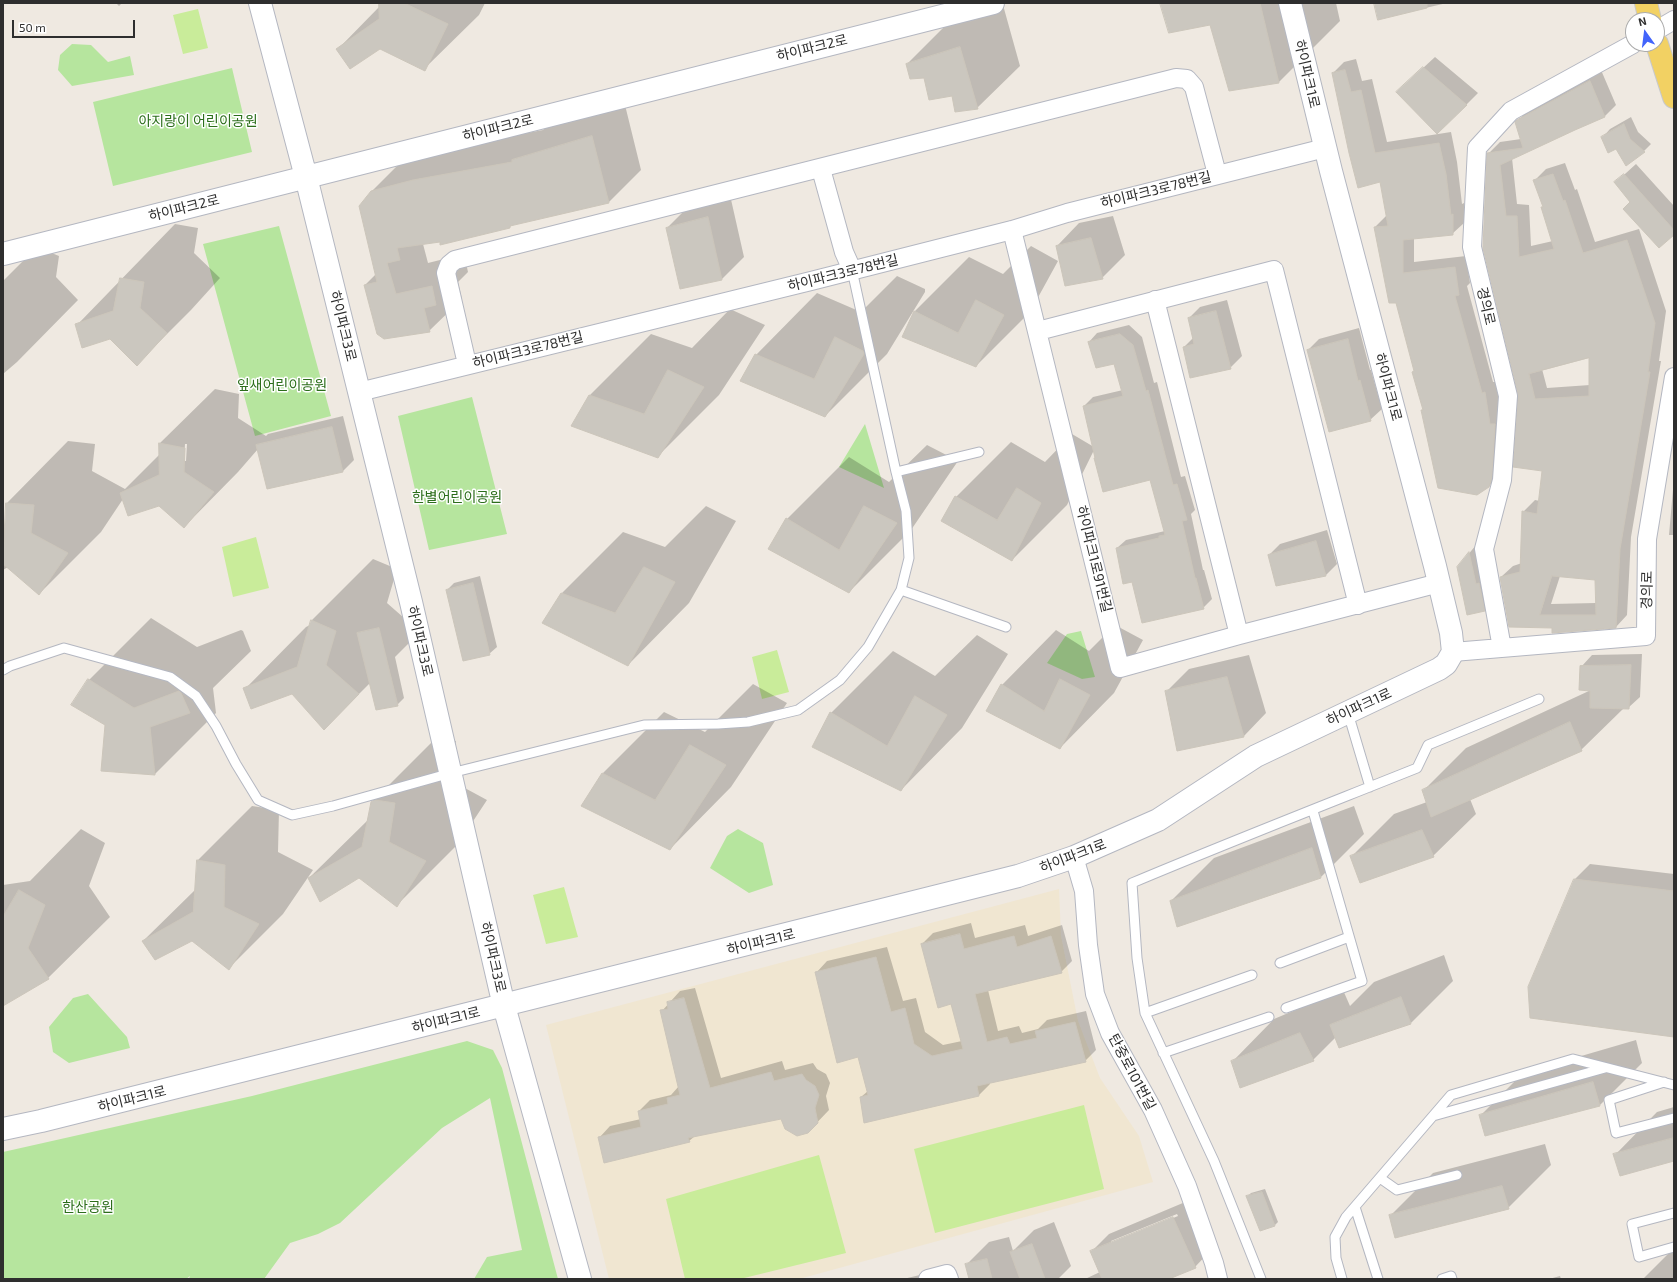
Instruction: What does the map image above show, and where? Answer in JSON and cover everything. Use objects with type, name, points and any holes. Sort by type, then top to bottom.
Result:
[{"type":"main road","points":[[1660,52],[1674,97]]},
{"type":"street","name":"하이파크3로","points":[[260,3],[306,177],[359,392],[451,773],[504,1006],[580,1279]]},
{"type":"street","name":"하이파크2로","points":[[3,254],[306,177],[928,11],[993,3]]},
{"type":"street","name":"하이파크1로","points":[[3,1129],[41,1122],[1018,876],[1074,857],[1158,820],[1256,756],[1439,669],[1446,664],[1453,652],[1439,583],[1325,148],[1290,3]]},
{"type":"street","points":[[1665,25],[1674,20]]},
{"type":"street","name":"경의로","points":[[1502,648],[1484,549],[1502,480],[1508,396],[1472,247],[1477,148],[1511,112],[1625,48]]},
{"type":"street","points":[[467,364],[446,273],[449,265],[455,260],[821,169],[1176,78],[1187,79],[1194,87],[1217,174]]},
{"type":"street","name":"하이파크3로78번길","points":[[359,392],[1012,230],[1067,213],[1325,148]]},
{"type":"street","points":[[821,169],[844,252],[852,270]]},
{"type":"street","name":"하이파크1로91번길","points":[[1012,230],[1120,668],[1239,635],[1439,583]]},
{"type":"street","points":[[1038,331],[1274,270],[1358,604]]},
{"type":"street","points":[[1155,300],[1239,635]]},
{"type":"street","name":"경의로","points":[[1453,652],[1646,636],[1647,539],[1674,377]]},
{"type":"street","name":"탄중로101번길","points":[[1074,857],[1084,891],[1088,945],[1095,994],[1110,1033],[1153,1110],[1187,1186],[1214,1263],[1218,1279]]},
{"type":"street","points":[[928,1279],[947,1274],[949,1279]]},
{"type":"lane","points":[[3,670],[10,666],[64,648],[170,677],[196,696],[216,726],[236,764],[258,800],[292,816],[451,773],[644,724],[718,724],[748,722],[798,710],[840,680],[868,647],[901,590],[909,558],[906,511],[896,472],[852,270]]},
{"type":"lane","points":[[896,472],[979,452]]},
{"type":"lane","points":[[901,590],[1006,627]]},
{"type":"lane","points":[[1261,1279],[1214,1161],[1145,1013],[1137,958],[1132,883],[1417,768],[1428,745],[1539,699]]},
{"type":"lane","points":[[1348,713],[1370,787]]},
{"type":"lane","points":[[1286,1008],[1362,981],[1313,811]]},
{"type":"lane","points":[[1280,963],[1349,937]]},
{"type":"lane","points":[[1145,1013],[1252,975]]},
{"type":"lane","points":[[1163,1053],[1268,1017]]},
{"type":"lane","points":[[1342,1279],[1336,1258],[1335,1237],[1346,1217],[1451,1095],[1573,1059],[1674,1085]]},
{"type":"lane","points":[[1433,1116],[1606,1067]]},
{"type":"lane","points":[[1664,1082],[1609,1100],[1616,1133],[1674,1118]]},
{"type":"lane","points":[[1380,1178],[1397,1190],[1457,1176]]},
{"type":"lane","points":[[1355,1207],[1378,1279]]},
{"type":"lane","points":[[1674,1213],[1632,1224],[1639,1257],[1674,1247]]},
{"type":"lane","points":[[1442,1279],[1451,1276],[1452,1279]]},
{"type":"shaded area","points":[[1059,889],[1061,936],[1078,1021],[1100,1078],[1139,1136],[1153,1182],[799,1279],[609,1279],[546,1025]]},
{"type":"green space","points":[[198,9],[208,48],[183,54],[173,15]]},
{"type":"green space","points":[[72,44],[91,45],[108,62],[130,56],[134,75],[72,86],[58,70],[60,55]]},
{"type":"green space","name":"아지랑이 어린이공원","points":[[232,68],[252,152],[113,186],[93,102]]},
{"type":"green space","name":"잎새어린이공원","points":[[279,226],[331,416],[255,436],[203,244]]},
{"type":"green space","name":"한별어린이공원","points":[[472,397],[507,534],[429,550],[398,416]]},
{"type":"green space","points":[[865,424],[884,488],[839,467]]},
{"type":"green space","points":[[256,537],[269,588],[233,597],[222,547]]},
{"type":"green space","points":[[1081,631],[1095,677],[1082,679],[1047,663],[1067,634]]},
{"type":"green space","points":[[777,650],[789,692],[762,699],[752,657]]},
{"type":"green space","points":[[738,829],[763,843],[773,885],[749,893],[710,868],[727,836]]},
{"type":"green space","points":[[564,887],[578,937],[546,944],[533,895]]},
{"type":"green space","points":[[88,994],[127,1037],[130,1048],[69,1063],[53,1052],[49,1027],[73,998]]},
{"type":"green space","name":"한산공원","points":[[467,1041],[493,1050],[502,1068],[558,1279],[474,1279],[487,1257],[522,1250],[490,1098],[442,1128],[340,1223],[318,1234],[290,1243],[264,1279],[189,1279],[190,1276],[186,1279],[3,1279],[3,1152],[252,1096]]},
{"type":"green space","points":[[1084,1105],[1104,1189],[935,1233],[914,1149]]},
{"type":"green space","points":[[819,1155],[846,1253],[740,1279],[685,1279],[666,1199]]},
{"type":"building","points":[[379,3],[404,3],[448,24],[425,71],[380,49],[350,69],[336,49],[379,19]]},
{"type":"building","points":[[1160,3],[1260,3],[1279,83],[1229,91],[1210,25],[1169,33]]},
{"type":"building","points":[[1374,3],[1427,3],[1427,8],[1378,20]]},
{"type":"building","points":[[960,47],[978,109],[955,112],[952,96],[929,100],[924,78],[910,79],[906,64]]},
{"type":"building","points":[[1423,67],[1467,105],[1437,134],[1396,92]]},
{"type":"building","points":[[1345,70],[1351,92],[1361,90],[1375,153],[1439,143],[1446,174],[1451,215],[1453,214],[1453,235],[1403,240],[1403,273],[1455,267],[1459,295],[1455,296],[1482,393],[1485,392],[1490,424],[1495,424],[1492,478],[1489,487],[1477,495],[1438,488],[1421,410],[1423,410],[1412,372],[1414,371],[1396,303],[1389,303],[1374,227],[1388,226],[1380,182],[1358,188],[1349,153],[1332,73]]},
{"type":"building","points":[[1590,81],[1605,117],[1500,165],[1506,216],[1517,216],[1519,257],[1554,249],[1541,207],[1543,207],[1533,180],[1553,174],[1563,201],[1565,200],[1583,253],[1627,240],[1655,323],[1648,372],[1650,372],[1620,549],[1616,628],[1552,633],[1552,628],[1509,627],[1500,577],[1520,572],[1522,511],[1537,514],[1542,471],[1513,467],[1518,394],[1483,248],[1487,153],[1523,148],[1515,122]],"holes":[[[1589,358],[1589,396],[1535,399],[1529,374]],[[1552,576],[1595,580],[1596,615],[1540,615]]]},
{"type":"building","points":[[1624,124],[1630,139],[1645,152],[1626,166],[1616,149],[1608,153],[1601,137]]},
{"type":"building","points":[[592,136],[609,203],[510,226],[510,228],[440,245],[440,242],[397,248],[400,260],[387,263],[396,294],[432,286],[436,305],[424,308],[430,332],[384,339],[377,334],[364,285],[377,282],[359,206],[371,191],[413,180],[512,162],[512,160]]},
{"type":"building","points":[[1624,174],[1674,230],[1674,235],[1659,248],[1623,209],[1630,202],[1614,182]]},
{"type":"building","points":[[708,217],[722,280],[680,289],[666,228]]},
{"type":"building","points":[[1091,238],[1103,279],[1065,286],[1056,246]]},
{"type":"building","points":[[120,278],[144,282],[140,308],[167,333],[137,366],[110,339],[82,348],[75,324],[113,311]]},
{"type":"building","points":[[976,300],[1004,315],[976,367],[902,337],[914,311],[958,333]]},
{"type":"building","points":[[1216,311],[1231,369],[1190,378],[1183,347],[1194,344],[1188,318]]},
{"type":"building","points":[[1120,334],[1133,345],[1146,391],[1148,390],[1173,485],[1177,484],[1187,520],[1182,521],[1195,578],[1204,609],[1142,623],[1132,582],[1123,584],[1116,548],[1159,538],[1159,536],[1165,535],[1150,480],[1103,492],[1083,406],[1123,396],[1114,364],[1096,368],[1088,342]]},
{"type":"building","points":[[835,337],[863,351],[864,354],[825,417],[740,381],[755,354],[814,379]]},
{"type":"building","points":[[1348,339],[1358,381],[1360,380],[1371,421],[1329,432],[1307,350]]},
{"type":"building","points":[[668,370],[704,387],[658,458],[571,426],[589,395],[644,414]]},
{"type":"building","points":[[332,427],[343,472],[267,489],[256,445]]},
{"type":"building","points":[[159,443],[185,448],[184,472],[214,492],[184,528],[159,506],[128,516],[120,493],[159,475]]},
{"type":"building","points":[[1017,488],[1041,503],[1012,561],[941,521],[955,496],[997,520]]},
{"type":"building","points":[[6,503],[34,505],[31,533],[68,553],[39,595],[3,564]]},
{"type":"building","points":[[864,506],[897,523],[849,593],[768,549],[786,518],[839,550]]},
{"type":"building","points":[[1316,541],[1326,576],[1276,586],[1268,555]]},
{"type":"building","points":[[1469,552],[1476,584],[1479,583],[1485,611],[1467,615],[1457,567]]},
{"type":"building","points":[[644,567],[675,582],[628,666],[542,623],[561,593],[615,613]]},
{"type":"building","points":[[473,583],[490,655],[463,661],[446,590]]},
{"type":"building","points":[[311,620],[336,631],[326,665],[359,694],[324,730],[292,694],[251,709],[243,688],[297,667]]},
{"type":"building","points":[[379,628],[398,706],[376,710],[357,633]]},
{"type":"building","points":[[1631,665],[1629,709],[1590,708],[1590,691],[1579,690],[1580,666]]},
{"type":"building","points":[[1227,677],[1244,737],[1177,751],[1165,691]]},
{"type":"building","points":[[88,679],[134,708],[179,691],[181,693],[190,713],[150,727],[155,775],[101,771],[105,725],[71,705]]},
{"type":"building","points":[[1060,679],[1090,695],[1060,749],[986,711],[1001,684],[1044,711]]},
{"type":"building","points":[[915,696],[947,715],[901,791],[812,747],[830,712],[887,746]]},
{"type":"building","points":[[1570,722],[1582,751],[1431,817],[1422,790]]},
{"type":"building","points":[[690,745],[726,765],[670,850],[581,806],[602,773],[655,800]]},
{"type":"building","points":[[375,800],[395,803],[389,842],[426,861],[397,907],[359,878],[320,902],[308,878],[362,847],[371,802]]},
{"type":"building","points":[[1422,830],[1434,857],[1360,883],[1350,856]]},
{"type":"building","points":[[1312,848],[1321,878],[1177,927],[1170,901]]},
{"type":"building","points":[[197,860],[225,865],[224,907],[259,924],[229,970],[192,941],[155,960],[142,941],[193,912]]},
{"type":"building","points":[[1574,879],[1674,891],[1674,1037],[1530,1018],[1528,987]]},
{"type":"building","points":[[19,890],[45,905],[28,948],[49,979],[3,1006],[3,917]]},
{"type":"building","points":[[960,934],[964,949],[1014,936],[1017,947],[1051,936],[1062,973],[975,994],[987,1042],[1007,1037],[1010,1044],[1037,1038],[1035,1031],[1075,1022],[1086,1062],[977,1086],[979,1096],[864,1123],[860,1097],[868,1095],[858,1057],[837,1063],[815,972],[876,957],[891,1012],[905,1008],[914,1044],[932,1056],[963,1049],[951,1004],[938,1008],[921,944]]},
{"type":"building","points":[[1401,997],[1411,1024],[1339,1048],[1330,1025]]},
{"type":"building","points":[[684,998],[710,1088],[771,1072],[774,1081],[802,1074],[806,1080],[815,1086],[819,1095],[815,1108],[818,1123],[808,1133],[797,1136],[785,1129],[781,1119],[688,1138],[690,1142],[604,1163],[598,1137],[641,1127],[638,1111],[668,1104],[667,1098],[680,1095],[660,1010],[668,1009],[667,1002]]},
{"type":"building","points":[[1300,1033],[1314,1061],[1240,1088],[1231,1061]]},
{"type":"building","points":[[1593,1082],[1600,1106],[1485,1136],[1479,1115]]},
{"type":"building","points":[[1674,1138],[1674,1161],[1620,1176],[1613,1154]]},
{"type":"building","points":[[1502,1186],[1509,1209],[1395,1238],[1389,1215]]},
{"type":"building","points":[[1262,1192],[1275,1226],[1260,1231],[1246,1196]]},
{"type":"building","points":[[1173,1217],[1196,1268],[1169,1279],[1102,1279],[1090,1251]]},
{"type":"building","points":[[1032,1244],[1045,1279],[1020,1279],[1010,1252]]},
{"type":"building","points":[[987,1259],[992,1279],[969,1279],[965,1264]]}]
